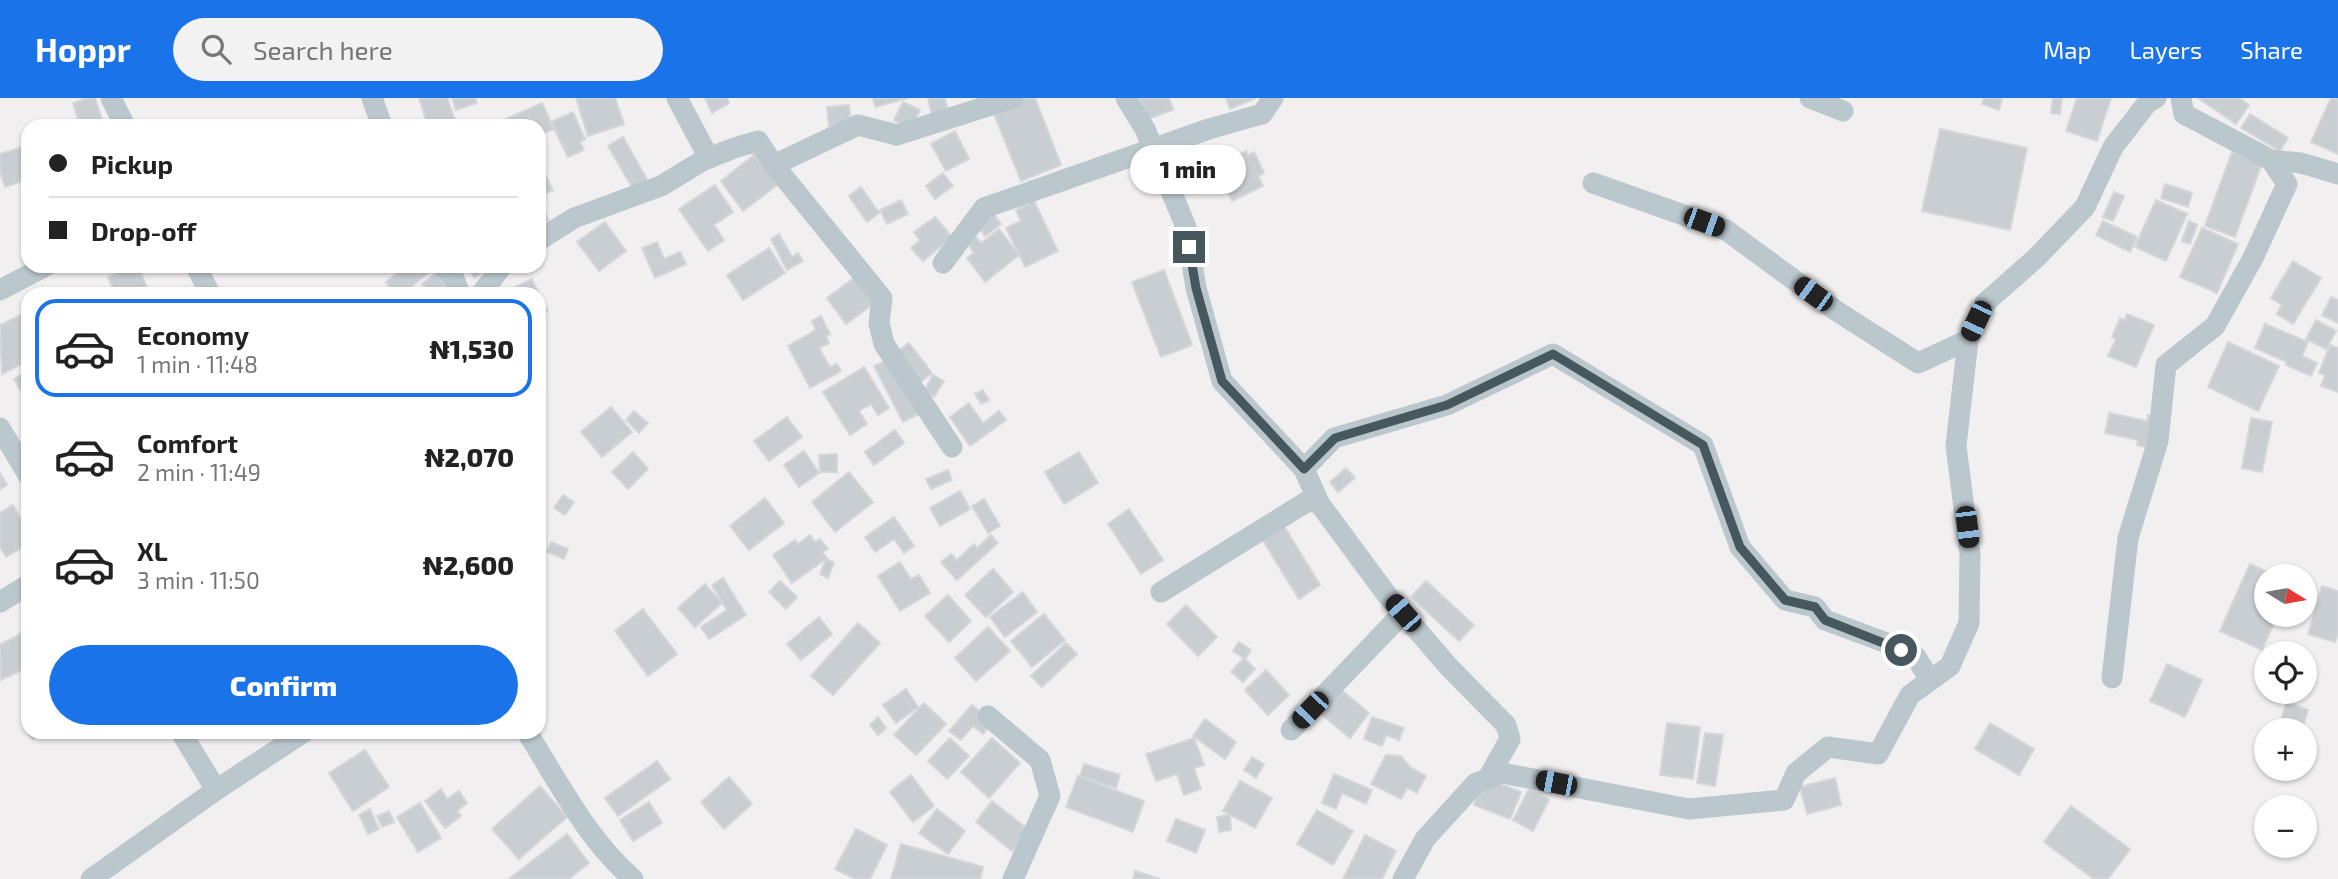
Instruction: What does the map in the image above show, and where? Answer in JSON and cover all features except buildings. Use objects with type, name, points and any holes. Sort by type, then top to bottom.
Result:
[{"type":"street","points":[[111,98],[122,119]]},
{"type":"street","points":[[372,98],[380,119]]},
{"type":"street","points":[[677,98],[709,158]]},
{"type":"street","points":[[774,165],[858,125],[897,135],[1013,98]]},
{"type":"street","points":[[1126,98],[1145,129],[1186,227],[1196,288],[1222,381],[1304,469],[1319,503],[1403,613],[1448,666],[1506,725],[1510,739],[1488,778]]},
{"type":"street","points":[[943,263],[984,208],[1262,114],[1273,98]]},
{"type":"street","points":[[1810,98],[1843,111]]},
{"type":"street","points":[[1403,879],[1425,839],[1476,783],[1502,773],[1689,809],[1784,800],[1796,773],[1828,747],[1878,754],[1910,695],[1950,666],[1969,623],[1970,554],[1956,446],[1968,340],[1985,303],[2036,258],[2085,207],[2113,148],[2146,99],[2182,106],[2271,160],[2287,184],[2253,258],[2215,326],[2166,365],[2158,441],[2129,538],[2112,678]]},
{"type":"street","points":[[546,236],[574,218],[661,186],[709,158],[758,141],[774,165],[882,298],[879,323],[884,344],[952,447]]},
{"type":"street","points":[[2271,160],[2301,163],[2338,174]]},
{"type":"street","points":[[1593,183],[1726,230],[1835,310],[1918,363],[1968,340]]},
{"type":"street","points":[[0,290],[33,273]]},
{"type":"street","points":[[1304,469],[1335,438],[1447,405],[1553,354],[1703,445],[1740,547],[1785,600],[1815,607],[1825,620],[1916,657],[1930,680]]},
{"type":"street","points":[[0,429],[21,464]]},
{"type":"street","points":[[1161,592],[1307,501],[1319,503]]},
{"type":"street","points":[[0,601],[21,589]]},
{"type":"street","points":[[1291,730],[1403,613]]},
{"type":"street","points":[[988,716],[1040,760],[1050,796],[1013,879]]},
{"type":"street","points":[[185,739],[216,790]]},
{"type":"street","points":[[91,879],[292,739]]},
{"type":"street","points":[[531,739],[590,834],[614,863],[633,879]]},
{"type":"route","points":[[1189,247],[1196,288],[1222,381],[1304,469],[1335,438],[1447,405],[1553,354],[1703,445],[1740,547],[1785,600],[1815,607],[1825,620],[1901,650]]}]
